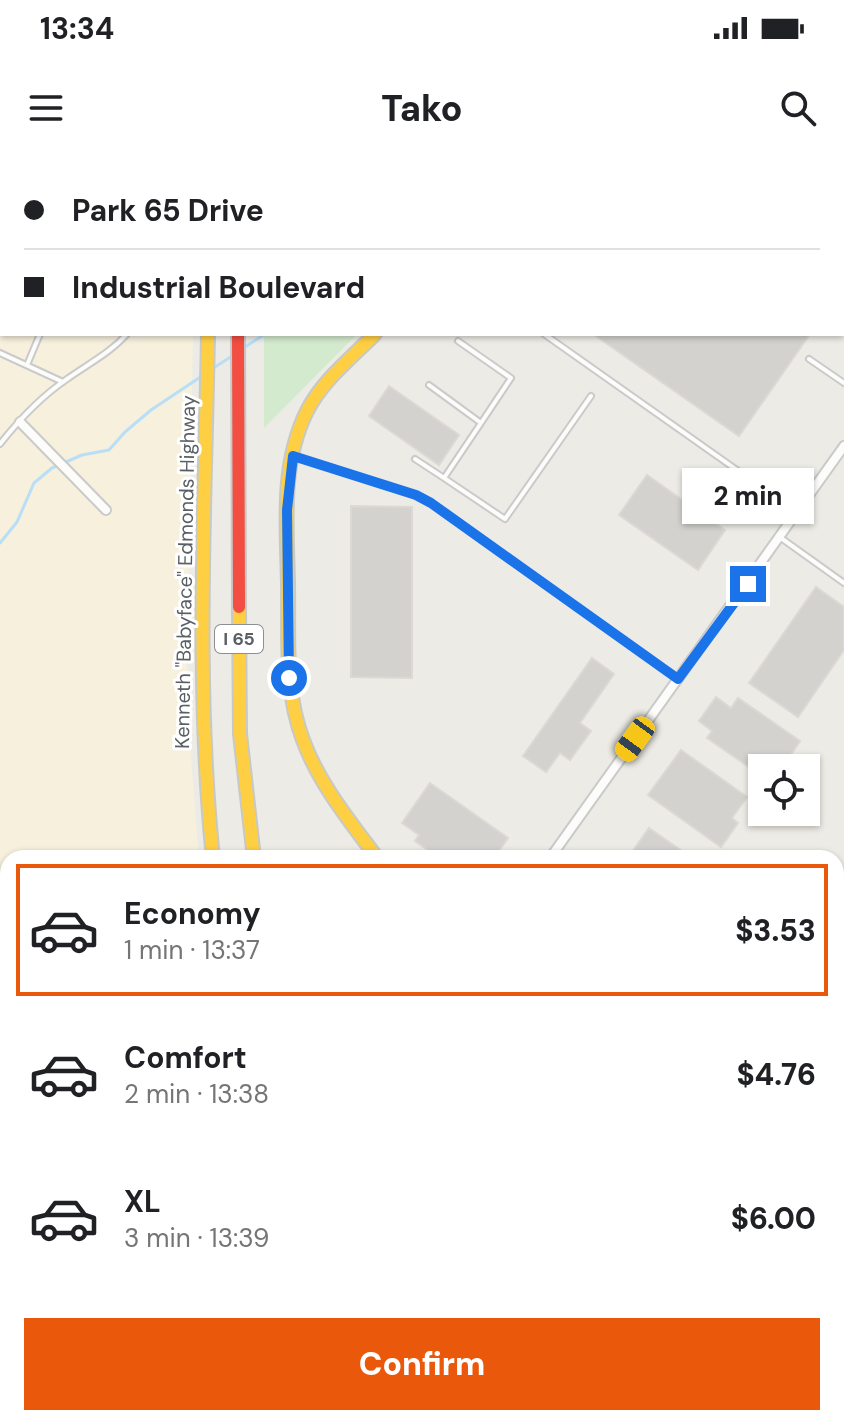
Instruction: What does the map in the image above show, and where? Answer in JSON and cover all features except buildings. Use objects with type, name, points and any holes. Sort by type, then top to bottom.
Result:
[{"type":"main road","name":"Kenneth \"Babyface\" Edmonds Highway","points":[[208,336],[200,722],[205,803],[212,850]]},
{"type":"main road","name":"I 65","points":[[238,336],[240,734],[253,850]]},
{"type":"main road","points":[[371,850],[320,779],[302,738],[294,706],[288,663],[287,510],[293,456],[303,420],[311,404],[373,336]]},
{"type":"street","points":[[20,422],[106,510]]},
{"type":"street","points":[[556,850],[844,446]]},
{"type":"lane","points":[[27,365],[39,336]]},
{"type":"lane","points":[[0,444],[63,382],[116,346],[125,336]]},
{"type":"lane","points":[[547,336],[797,513]]},
{"type":"lane","points":[[444,478],[511,378],[458,341]]},
{"type":"lane","points":[[0,353],[63,382]]},
{"type":"lane","points":[[809,359],[844,383]]},
{"type":"lane","points":[[429,385],[481,423]]},
{"type":"lane","points":[[415,459],[505,519],[591,396]]},
{"type":"lane","points":[[293,456],[416,495],[431,503],[678,679]]},
{"type":"lane","points":[[781,538],[844,583]]},
{"type":"shaded area","points":[[0,336],[193,336],[187,659],[198,850],[0,850]]},
{"type":"green space","points":[[264,336],[355,336],[264,428]]},
{"type":"waterway","points":[[245,347],[262,336]]},
{"type":"waterway","points":[[215,367],[232,356]]},
{"type":"waterway","points":[[0,543],[17,522],[34,483],[52,468],[82,455],[109,450],[151,410],[202,376]]},
{"type":"traffic: slow","points":[[208,336],[203,661],[207,792],[212,850]]},
{"type":"traffic: slow","points":[[371,850],[326,787],[297,721],[290,683],[286,518],[292,453],[307,411],[329,380],[373,336]]},
{"type":"traffic: slow","points":[[239,607],[240,734],[253,850]]},
{"type":"traffic: jam","points":[[238,336],[239,607]]},
{"type":"route","points":[[289,678],[287,510],[293,456],[416,495],[431,503],[678,679],[748,584]]}]
